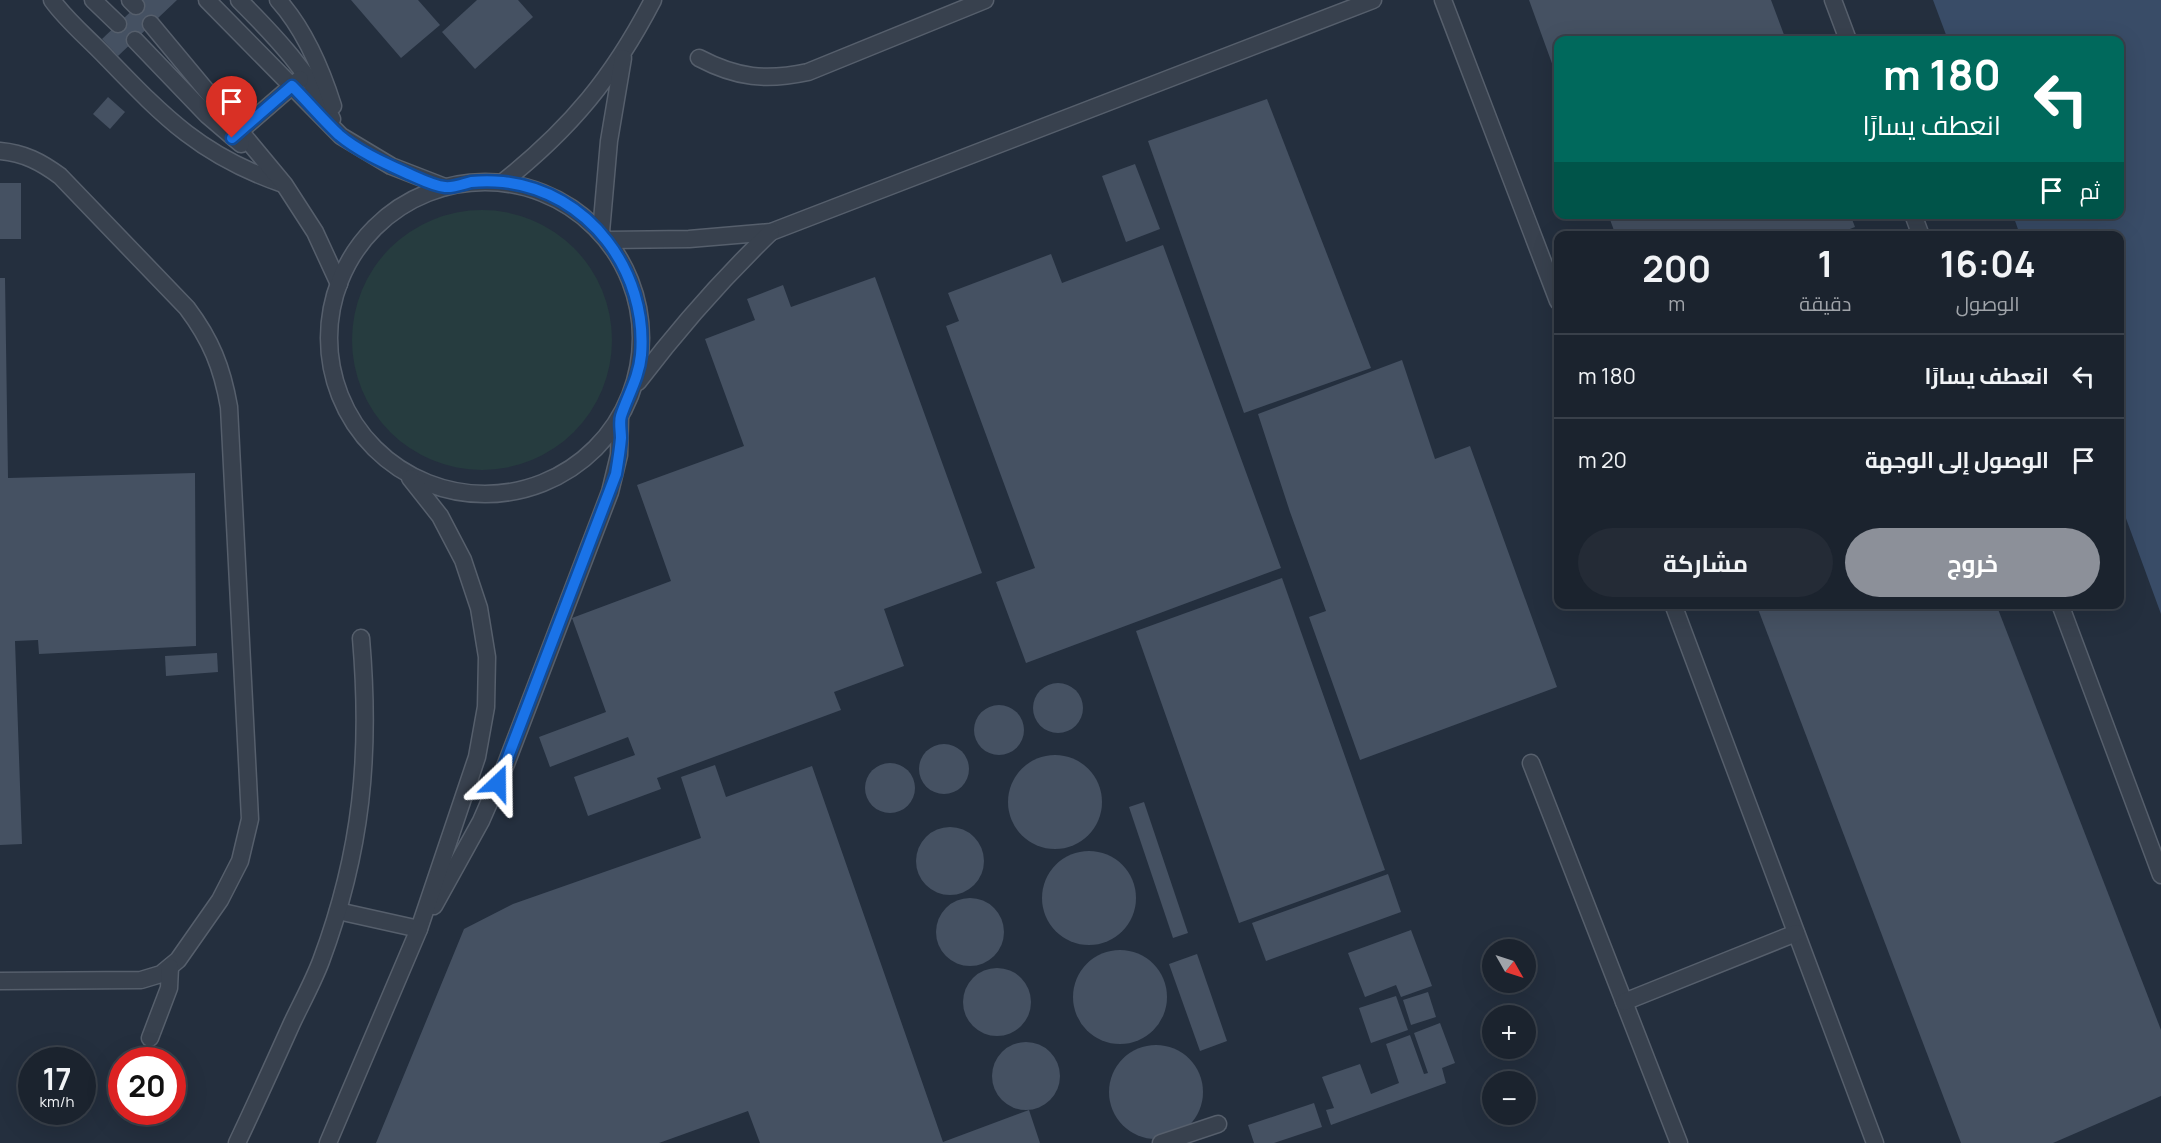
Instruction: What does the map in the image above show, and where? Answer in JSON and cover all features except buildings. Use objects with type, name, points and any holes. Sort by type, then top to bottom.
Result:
[{"type":"lane","points":[[52,0],[154,106],[195,141],[237,166],[284,184]]},
{"type":"lane","points":[[93,0],[118,24]]},
{"type":"lane","points":[[207,0],[340,136],[391,166],[444,187]]},
{"type":"lane","points":[[239,0],[312,68]]},
{"type":"lane","points":[[278,0],[295,23],[340,136]]},
{"type":"lane","points":[[503,182],[538,154],[570,123],[600,88],[653,0]]},
{"type":"lane","points":[[699,58],[740,75],[763,78],[786,77],[808,72],[948,7],[985,0]]},
{"type":"lane","points":[[604,236],[689,239],[771,232],[1373,0]]},
{"type":"lane","points":[[1443,0],[1554,291]]},
{"type":"lane","points":[[1833,0],[1846,36]]},
{"type":"lane","points":[[152,24],[236,135]]},
{"type":"lane","points":[[135,40],[207,115],[261,156],[284,184],[315,232],[339,284]]},
{"type":"lane","points":[[604,236],[609,141],[624,51]]},
{"type":"lane","points":[[215,154],[312,68]]},
{"type":"lane","points":[[0,151],[29,156],[60,176],[187,308],[200,326],[220,364],[229,407],[250,819],[246,840],[231,881],[178,960],[161,974],[141,980],[0,981]]},
{"type":"lane","points":[[473,182],[503,182],[531,188],[557,199],[581,214],[604,236],[624,266],[632,286],[641,326],[640,357],[633,388],[620,418],[599,446],[573,468],[542,484],[509,494],[475,495],[441,489],[409,476],[379,455],[354,427],[338,393],[329,357],[329,320],[339,284],[351,257],[391,213],[416,198],[444,187],[473,182]]},
{"type":"lane","points":[[633,388],[698,306],[771,232]]},
{"type":"lane","points":[[419,929],[452,876],[481,821],[506,764],[610,492],[619,456],[620,418]]},
{"type":"lane","points":[[328,1143],[419,929],[477,757],[486,707],[487,657],[479,608],[463,560],[440,516],[409,476]]},
{"type":"lane","points":[[1675,609],[1875,1143]]},
{"type":"lane","points":[[2062,609],[2161,875]]},
{"type":"lane","points":[[237,1143],[320,963],[338,911],[352,858],[361,804],[365,759],[366,693],[361,638]]},
{"type":"lane","points":[[1531,763],[1679,1143]]},
{"type":"lane","points":[[338,911],[419,929]]},
{"type":"lane","points":[[1624,1002],[1796,933]]},
{"type":"lane","points":[[150,1038],[170,988],[170,967]]},
{"type":"lane","points":[[1161,1143],[1218,1124]]},
{"type":"green space","points":[[469,210],[495,210],[520,215],[543,225],[565,239],[583,257],[597,279],[607,302],[612,340],[607,378],[597,401],[583,423],[565,441],[543,455],[520,465],[495,470],[469,470],[444,465],[421,455],[399,441],[381,423],[367,401],[357,378],[352,353],[352,327],[357,302],[367,279],[381,257],[399,239],[421,225],[444,215]]},
{"type":"water","points":[[1933,0],[2161,0],[2161,614],[2124,513],[2124,231],[2019,231],[2014,219],[2124,219],[2124,36],[1946,36]]},
{"type":"route","points":[[232,138],[292,86],[340,136],[365,152],[417,178],[444,187],[473,182],[503,182],[531,188],[557,199],[581,214],[601,232],[624,266],[636,296],[641,326],[640,357],[633,388],[620,418],[621,437],[616,474],[498,783]]}]
